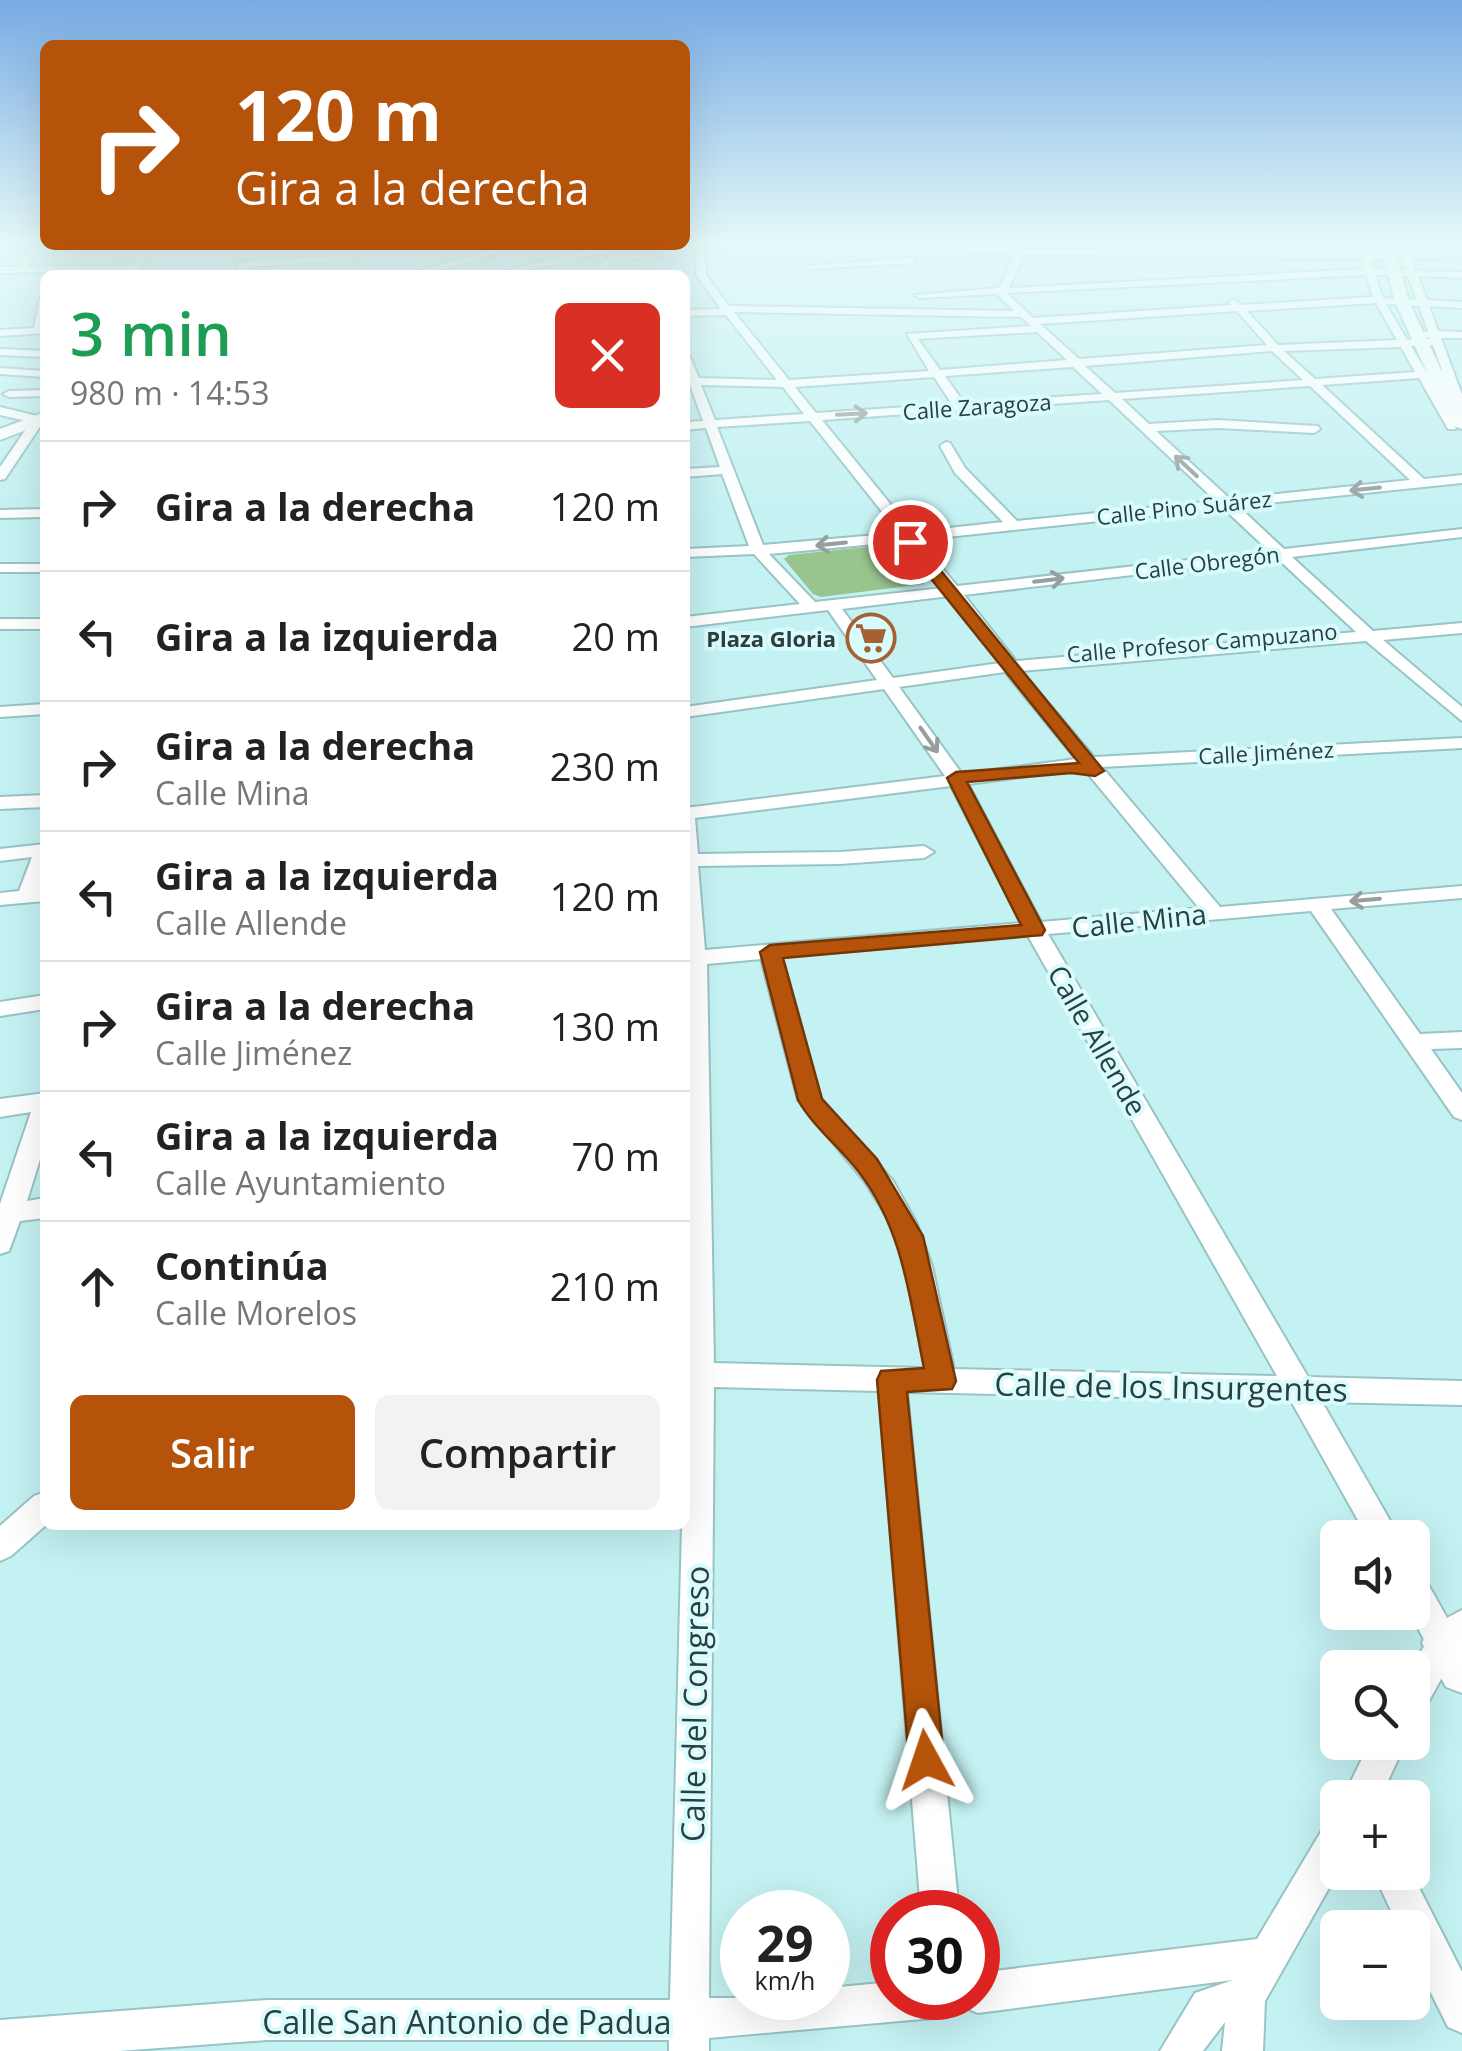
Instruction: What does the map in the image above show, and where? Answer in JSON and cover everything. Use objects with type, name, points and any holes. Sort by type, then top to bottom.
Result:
[{"type":"main road","points":[[1422,338],[1460,430]]},
{"type":"main road","points":[[0,434],[40,419]]},
{"type":"street","points":[[747,336],[1008,663],[1085,767],[1214,913]]},
{"type":"street","points":[[914,336],[910,336],[961,408]]},
{"type":"street","points":[[1045,336],[1365,632],[1462,716]]},
{"type":"street","points":[[1264,336],[1422,484]]},
{"type":"street","points":[[690,381],[785,384],[1452,336]]},
{"type":"street","points":[[0,352],[40,354]]},
{"type":"street","points":[[0,371],[40,374]]},
{"type":"street","name":"Calle Zaragoza","points":[[690,426],[1434,373]]},
{"type":"street","points":[[690,383],[729,470],[757,549],[811,607]]},
{"type":"street","points":[[10,394],[40,393]]},
{"type":"street","points":[[0,412],[40,418]]},
{"type":"street","points":[[0,476],[40,422]]},
{"type":"street","points":[[1145,428],[1217,424],[1314,430]]},
{"type":"street","points":[[946,446],[956,457],[960,470],[1012,524]]},
{"type":"street","points":[[690,473],[729,470]]},
{"type":"street","name":"Calle Pino Suárez","points":[[690,553],[906,537],[1462,479]]},
{"type":"street","points":[[0,514],[40,513]]},
{"type":"street","name":"Calle Obregón","points":[[952,592],[1462,533]]},
{"type":"street","points":[[0,568],[40,568]]},
{"type":"street","points":[[690,621],[952,592]]},
{"type":"street","name":"Calle Allende","points":[[830,604],[956,778],[1035,930],[1375,1520]]},
{"type":"street","name":"Calle Profesor Campuzano","points":[[690,706],[1008,663],[1253,643],[1462,620]]},
{"type":"street","points":[[0,624],[40,624]]},
{"type":"street","name":"Calle Profesor Campuzano","points":[[1365,632],[1462,628]]},
{"type":"street","points":[[0,712],[40,709]]},
{"type":"street","name":"Calle Jiménez","points":[[690,815],[956,778],[1085,767],[1429,749],[1462,743]]},
{"type":"street","name":"Calle Jiménez","points":[[1429,749],[1462,752]]},
{"type":"street","points":[[0,803],[40,801]]},
{"type":"street","points":[[0,856],[40,851]]},
{"type":"street","points":[[690,860],[924,852]]},
{"type":"street","name":"Calle Mina","points":[[692,964],[770,952],[1462,892]]},
{"type":"street","points":[[0,899],[36,895]]},
{"type":"street","points":[[1316,904],[1462,1111]]},
{"type":"street","name":"Calle del Congreso","points":[[689,2036],[691,1470],[700,1375],[692,1303],[690,912]]},
{"type":"street","points":[[770,952],[810,1100],[820,1116],[868,1165],[910,1236],[942,1381]]},
{"type":"street","points":[[0,1009],[40,1003]]},
{"type":"street","points":[[1415,1042],[1462,1040]]},
{"type":"street","points":[[0,1108],[40,1104]]},
{"type":"street","points":[[0,1244],[5,1214],[40,1117]]},
{"type":"street","points":[[5,1214],[40,1209]]},
{"type":"street","name":"Calle de los Insurgentes","points":[[700,1375],[1462,1394]]},
{"type":"street","points":[[892,1380],[938,1890]]},
{"type":"street","points":[[0,1546],[40,1510]]},
{"type":"street","points":[[1429,1630],[1444,1667]]},
{"type":"street","points":[[1242,2051],[1245,1997],[1320,1868]]},
{"type":"street","points":[[1400,1890],[1462,2013]]},
{"type":"street","points":[[1000,1989],[1266,1957]]},
{"type":"street","points":[[1180,2051],[1209,2007],[1245,1997]]},
{"type":"street","name":"Calle San Antonio de Padua","points":[[0,2040],[42,2044],[267,2020],[689,2036],[870,2008]]},
{"type":"green space","points":[[885,545],[899,550],[924,584],[821,597],[813,594],[784,559],[789,555]]},
{"type":"place","name":"Plaza Gloria","points":[[871,638]]},
{"type":"route","points":[[910,542],[1095,771],[1071,768],[956,778],[1035,930],[770,952],[810,1100],[820,1116],[868,1165],[910,1236],[942,1381],[892,1380],[926,1760]]}]
